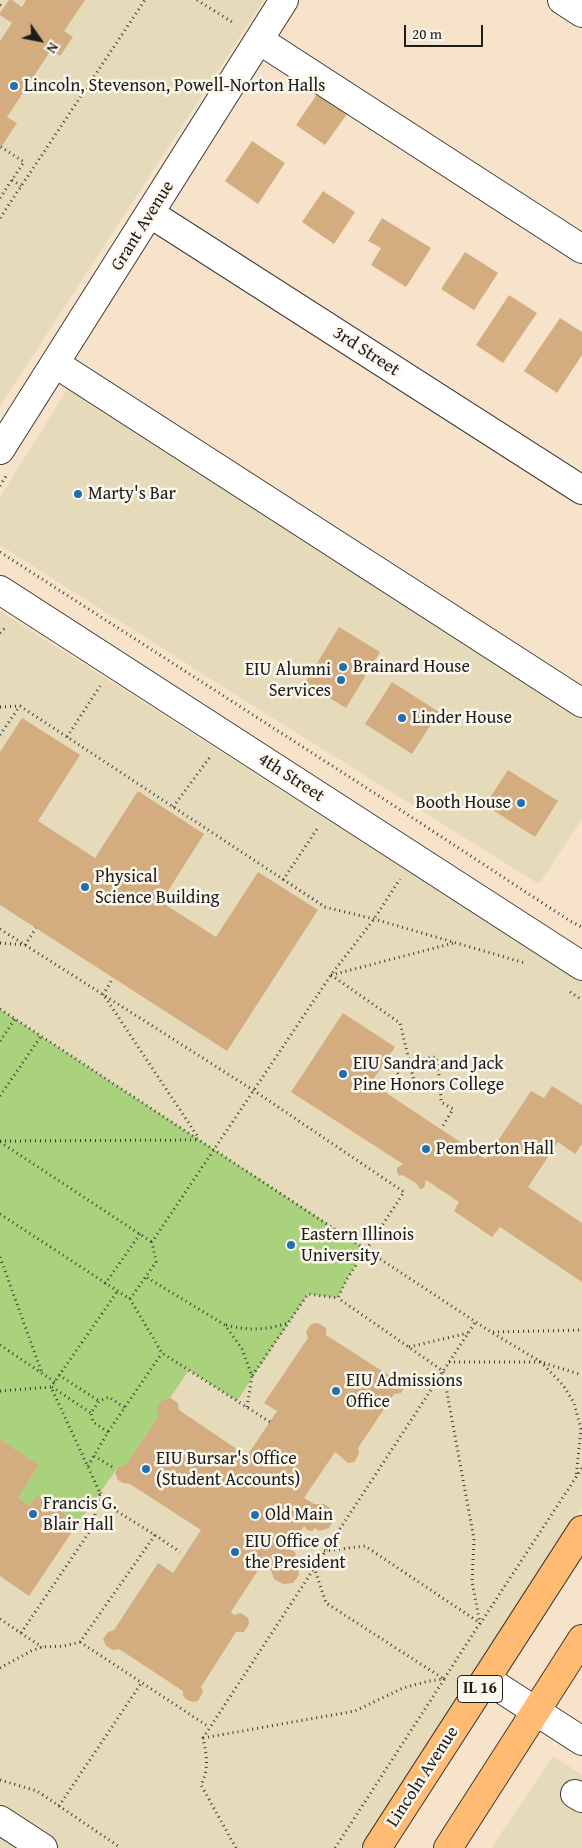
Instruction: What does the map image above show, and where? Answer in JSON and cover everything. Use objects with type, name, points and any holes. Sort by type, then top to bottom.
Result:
[{"type":"main road","name":"Lincoln Avenue","points":[[377,1848],[582,1530]]},
{"type":"main road","points":[[448,1848],[582,1639]]},
{"type":"street","name":"Grant Avenue","points":[[0,450],[151,214],[284,0]]},
{"type":"street","points":[[562,0],[582,13]]},
{"type":"street","points":[[259,40],[582,249]]},
{"type":"street","name":"3rd Street","points":[[151,214],[582,490]]},
{"type":"street","points":[[56,364],[582,703]]},
{"type":"street","name":"4th Street","points":[[0,590],[582,966]]},
{"type":"street","points":[[486,1679],[582,1741]]},
{"type":"street","points":[[0,1820],[43,1848]]},
{"type":"path","points":[[0,218],[145,0]]},
{"type":"path","points":[[197,0],[232,22]]},
{"type":"path","points":[[0,198],[24,162],[1,147]]},
{"type":"path","points":[[12,180],[21,186]]},
{"type":"path","points":[[0,552],[582,927]]},
{"type":"path","points":[[0,633],[8,625]]},
{"type":"path","points":[[67,738],[100,685]]},
{"type":"path","points":[[0,735],[20,706]]},
{"type":"path","points":[[0,708],[20,706],[325,907],[494,953]]},
{"type":"path","points":[[173,808],[211,756]]},
{"type":"path","points":[[284,880],[319,826]]},
{"type":"path","points":[[130,1299],[156,1262],[152,1242],[331,975],[374,919],[401,878]]},
{"type":"path","points":[[25,945],[36,928]]},
{"type":"path","points":[[0,929],[253,1090],[404,1192],[346,1279],[338,1298]]},
{"type":"path","points":[[331,975],[456,942]]},
{"type":"path","points":[[0,943],[25,945]]},
{"type":"path","points":[[331,975],[400,1023],[410,1061],[415,1085],[410,1093],[396,1070],[384,1064],[410,1061],[436,1057],[441,1102],[453,1109],[441,1129]]},
{"type":"path","points":[[103,995],[113,978]]},
{"type":"path","points":[[103,995],[200,1140]]},
{"type":"path","points":[[0,1009],[491,1332],[541,1362],[582,1375]]},
{"type":"path","points":[[0,1040],[15,1019]]},
{"type":"path","points":[[0,1096],[41,1036]]},
{"type":"path","points":[[0,1142],[200,1140]]},
{"type":"path","points":[[0,1142],[152,1242]]},
{"type":"path","points":[[0,1214],[130,1299],[162,1353],[270,1422]]},
{"type":"path","points":[[105,1284],[140,1234]]},
{"type":"path","points":[[0,1257],[42,1373]]},
{"type":"path","points":[[146,1276],[225,1325],[261,1330],[289,1323]]},
{"type":"path","points":[[51,1387],[117,1292]]},
{"type":"path","points":[[247,1407],[252,1376],[308,1294],[338,1298],[443,1371],[474,1539],[472,1582],[480,1623]]},
{"type":"path","points":[[236,1848],[201,1785],[206,1776],[208,1759],[203,1738],[476,1321]]},
{"type":"path","points":[[225,1325],[242,1349],[252,1376]]},
{"type":"path","points":[[491,1332],[582,1330]]},
{"type":"path","points":[[408,1347],[468,1333]]},
{"type":"path","points":[[0,1345],[55,1382]]},
{"type":"path","points":[[88,1466],[108,1432],[162,1353]]},
{"type":"path","points":[[449,1362],[541,1362],[562,1384],[574,1404],[581,1429],[576,1478]]},
{"type":"path","points":[[59,1375],[99,1401]]},
{"type":"path","points":[[0,1391],[51,1387],[91,1413],[93,1422],[108,1432]]},
{"type":"path","points":[[51,1387],[100,1493],[115,1510],[180,1552]]},
{"type":"path","points":[[91,1413],[99,1401],[109,1397],[125,1408]]},
{"type":"path","points":[[94,1456],[114,1468]]},
{"type":"path","points":[[335,1848],[582,1468]]},
{"type":"path","points":[[21,1633],[92,1528],[100,1493]]},
{"type":"path","points":[[0,1668],[42,1647],[64,1646],[80,1642],[155,1535]]},
{"type":"path","points":[[324,1552],[365,1546],[480,1623]]},
{"type":"path","points":[[314,1567],[326,1603],[444,1679]]},
{"type":"path","points":[[0,1619],[42,1647]]},
{"type":"path","points":[[0,1624],[5,1622]]},
{"type":"path","points":[[80,1642],[210,1727]]},
{"type":"path","points":[[203,1738],[355,1710],[403,1688],[444,1679]]},
{"type":"path","points":[[58,1806],[142,1682]]},
{"type":"path","points":[[0,1780],[37,1791],[121,1848]]},
{"type":"shaded area","points":[[0,0],[264,0],[0,406]]},
{"type":"shaded area","points":[[72,382],[582,711],[582,819],[539,884],[0,545],[0,497]]},
{"type":"shaded area","name":"Eastern Illinois University","points":[[0,611],[582,982],[582,1508],[360,1848],[0,1848]]},
{"type":"shaded area","points":[[553,1756],[582,1775],[582,1848],[491,1848]]},
{"type":"green space","points":[[0,1009],[366,1249],[347,1279],[338,1298],[308,1294],[237,1401],[189,1370],[170,1398],[163,1399],[159,1416],[126,1465],[119,1466],[78,1523],[37,1495],[30,1506],[18,1498],[39,1465],[0,1439]]},
{"type":"building","name":"Lincoln, Stevenson, Powell-Norton Halls","points":[[9,0],[22,7],[26,0],[85,0],[64,31],[73,37],[60,56],[51,50],[7,117],[17,123],[0,149],[0,41],[12,23],[0,15],[0,13]]},
{"type":"building","points":[[318,93],[347,114],[325,145],[296,125]]},
{"type":"building","points":[[252,141],[285,163],[258,204],[225,181]]},
{"type":"building","points":[[323,191],[355,212],[334,244],[302,222]]},
{"type":"building","points":[[382,218],[431,248],[406,287],[371,265],[381,248],[368,241]]},
{"type":"building","points":[[465,252],[498,273],[474,310],[441,289]]},
{"type":"building","points":[[509,295],[537,313],[503,363],[476,345]]},
{"type":"building","points":[[560,318],[582,332],[582,355],[557,393],[524,371]]},
{"type":"building","name":"Brainard House","points":[[339,627],[380,652],[346,708],[305,683]]},
{"type":"building","name":"Linder House","points":[[392,682],[439,712],[412,754],[365,724]]},
{"type":"building","name":"Physical Science Building","points":[[22,718],[80,755],[38,821],[95,858],[138,791],[204,834],[161,902],[216,937],[258,872],[318,910],[227,1051],[0,905],[0,752]]},
{"type":"building","name":"Booth House","points":[[508,770],[558,801],[535,837],[485,805]]},
{"type":"building","name":"Pemberton Hall","points":[[343,1013],[395,1047],[371,1083],[486,1159],[531,1091],[544,1098],[552,1086],[582,1105],[582,1144],[575,1154],[558,1142],[528,1187],[582,1223],[582,1282],[500,1227],[492,1237],[454,1211],[459,1202],[426,1180],[424,1188],[420,1189],[416,1183],[402,1175],[399,1176],[397,1168],[403,1164],[291,1092]]},
{"type":"building","name":"Old Main","points":[[318,1323],[326,1328],[326,1335],[390,1376],[398,1376],[404,1380],[405,1386],[401,1393],[394,1394],[358,1448],[359,1454],[354,1462],[348,1463],[335,1452],[304,1498],[314,1504],[324,1504],[333,1510],[334,1520],[329,1528],[319,1531],[315,1528],[312,1531],[307,1530],[304,1526],[289,1548],[295,1552],[296,1556],[291,1560],[297,1564],[299,1575],[293,1583],[283,1584],[274,1579],[271,1570],[262,1564],[231,1612],[234,1615],[241,1613],[248,1618],[249,1624],[244,1632],[236,1632],[201,1687],[203,1692],[198,1701],[187,1700],[183,1696],[183,1691],[119,1649],[113,1650],[106,1646],[103,1639],[108,1632],[114,1630],[158,1563],[173,1573],[201,1530],[130,1484],[118,1480],[115,1473],[119,1466],[126,1465],[159,1416],[157,1408],[163,1399],[170,1398],[178,1403],[179,1410],[247,1456],[277,1411],[264,1403],[308,1338],[306,1332],[311,1324]]},
{"type":"building","name":"Francis G. Blair Hall","points":[[0,1439],[39,1465],[18,1498],[30,1506],[37,1495],[78,1523],[29,1596],[0,1576]]},
{"type":"place","name":"Lincoln, Stevenson, Powell-Norton Halls","points":[[14,86]]},
{"type":"place","name":"Marty's Bar","points":[[78,494]]},
{"type":"place","name":"Brainard House","points":[[343,667]]},
{"type":"place","name":"EIU Alumni Services","points":[[341,680]]},
{"type":"place","name":"Linder House","points":[[402,718]]},
{"type":"place","name":"Booth House","points":[[521,803]]},
{"type":"place","name":"Physical Science Building","points":[[85,887]]},
{"type":"place","name":"EIU Sandra and Jack Pine Honors College","points":[[343,1074]]},
{"type":"place","name":"Pemberton Hall","points":[[426,1149]]},
{"type":"place","name":"Eastern Illinois University","points":[[291,1245]]},
{"type":"place","name":"EIU Admissions Office","points":[[336,1391]]},
{"type":"place","name":"EIU Bursar's Office (Student Accounts)","points":[[146,1469]]},
{"type":"place","name":"Francis G. Blair Hall","points":[[33,1514]]},
{"type":"place","name":"Old Main","points":[[255,1515]]},
{"type":"place","name":"EIU Office of the President","points":[[235,1552]]}]
